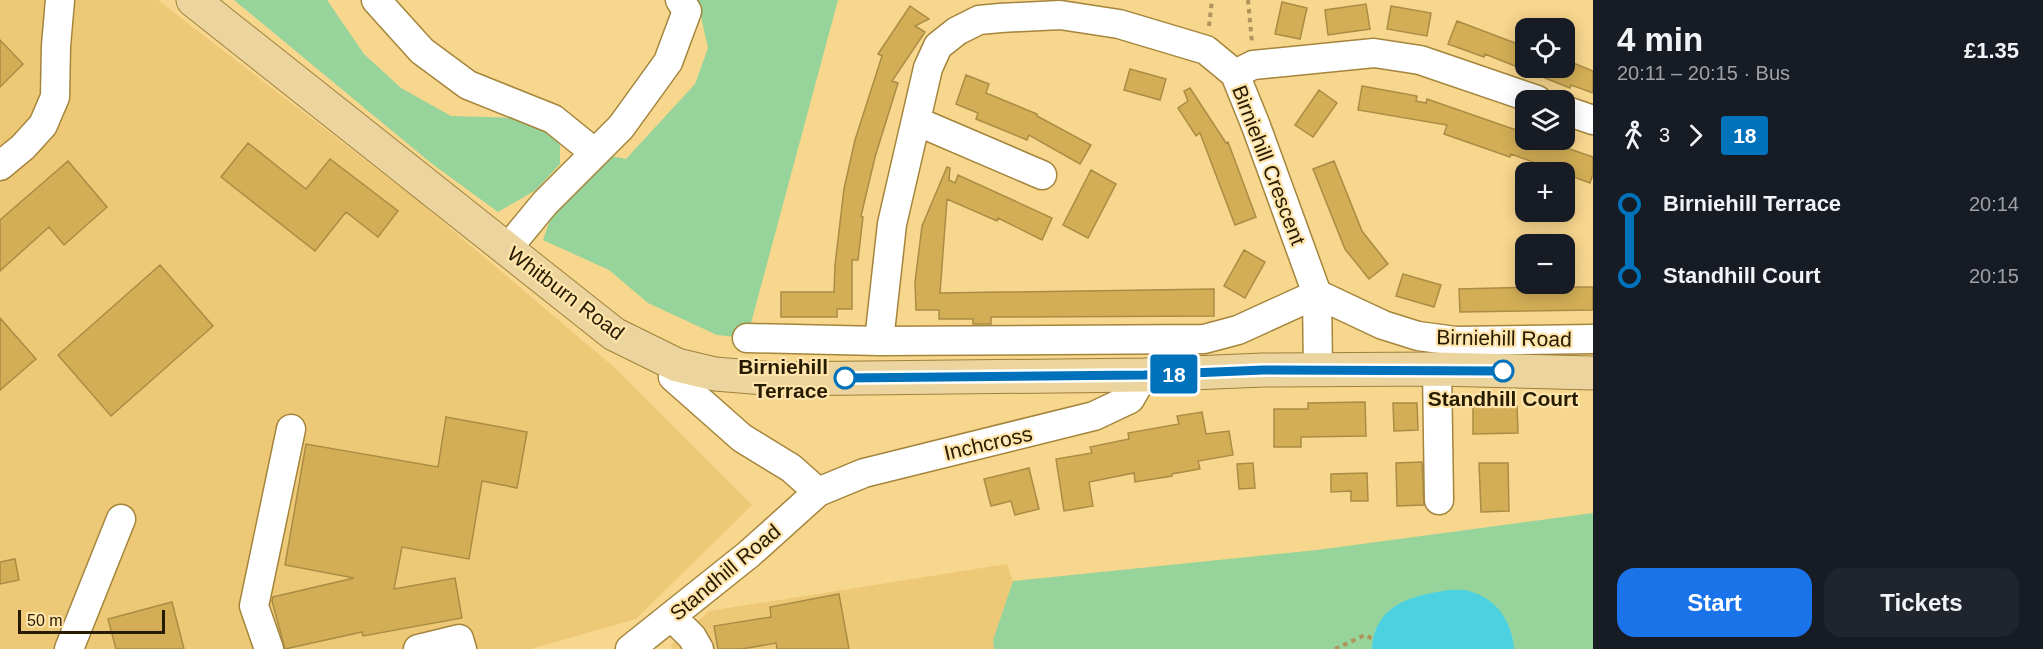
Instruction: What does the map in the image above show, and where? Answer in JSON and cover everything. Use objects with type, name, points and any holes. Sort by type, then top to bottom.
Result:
[{"type":"main road","name":"Whitburn Road","points":[[193,0],[614,334],[677,365],[715,374],[776,379],[1144,375],[1263,370],[1437,369],[1593,373]]},
{"type":"street","points":[[376,0],[422,51],[468,85],[553,119],[595,153]]},
{"type":"street","points":[[507,249],[545,203],[621,127],[668,62],[687,11],[680,0]]},
{"type":"street","points":[[0,166],[43,125],[55,97],[55,2]]},
{"type":"street","name":"Birniehill Crescent","points":[[879,341],[891,224],[928,68],[938,46],[957,31],[978,20],[1060,15],[1119,24],[1206,50],[1244,69],[1257,126],[1317,294],[1318,370]]},
{"type":"street","points":[[1244,69],[1374,53],[1420,60],[1515,92]]},
{"type":"street","points":[[1575,114],[1593,120]]},
{"type":"street","points":[[916,121],[1042,175]]},
{"type":"street","points":[[747,338],[879,341],[1204,339],[1238,330],[1317,294]]},
{"type":"street","name":"Birniehill Road","points":[[1317,294],[1383,325],[1418,336],[1456,341],[1593,339]]},
{"type":"street","points":[[677,365],[673,377],[742,438],[791,468],[818,492]]},
{"type":"street","points":[[1437,369],[1439,500]]},
{"type":"street","name":"Inchcross","points":[[818,492],[864,473],[1094,416],[1130,399],[1144,375]]},
{"type":"street","points":[[269,649],[254,606],[291,429]]},
{"type":"street","name":"Standhill Road","points":[[630,649],[749,555],[818,492]]},
{"type":"street","points":[[69,649],[121,519]]},
{"type":"street","points":[[672,617],[692,637],[699,649]]},
{"type":"street","points":[[418,649],[459,639],[462,649]]},
{"type":"path","points":[[1244,69],[1248,0]]},
{"type":"path","points":[[1335,649],[1365,635],[1373,639]]},
{"type":"shaded area","points":[[0,0],[158,0],[417,200],[615,368],[752,505],[636,619],[531,649],[0,649]]},
{"type":"shaded area","points":[[1007,564],[1013,581],[993,640],[994,649],[674,649],[671,645],[709,611]]},
{"type":"green space","points":[[234,0],[327,0],[364,54],[401,88],[451,116],[522,118],[560,141],[560,164],[536,190],[498,212],[431,163]]},
{"type":"green space","points":[[694,0],[838,0],[747,338],[717,335],[648,303],[609,270],[543,240],[551,217],[602,154],[626,159],[695,84],[708,48],[700,12]]},
{"type":"green space","points":[[1593,513],[1593,649],[994,649],[993,640],[1013,581],[1317,550]]},
{"type":"water","points":[[1449,590],[1472,592],[1496,607],[1507,622],[1514,649],[1372,649],[1380,622],[1397,605],[1421,595]]},
{"type":"building","points":[[1282,2],[1307,8],[1300,39],[1275,34]]},
{"type":"building","points":[[1366,4],[1370,29],[1328,35],[1325,10]]},
{"type":"building","points":[[910,6],[929,19],[915,26],[925,32],[892,81],[898,83],[875,157],[861,216],[863,217],[858,260],[852,260],[852,309],[837,309],[837,317],[781,317],[781,292],[834,292],[844,189],[855,140],[882,56],[878,54]]},
{"type":"building","points":[[1391,6],[1431,13],[1427,36],[1387,29]]},
{"type":"building","points":[[1457,21],[1515,43],[1515,66],[1485,54],[1484,57],[1448,44]]},
{"type":"building","points":[[0,40],[23,64],[0,87]]},
{"type":"building","points":[[1575,64],[1593,71],[1593,93],[1571,85],[1570,88],[1545,78],[1575,78]]},
{"type":"building","points":[[1130,69],[1166,79],[1160,100],[1124,90]]},
{"type":"building","points":[[966,75],[989,84],[986,93],[1037,114],[1091,145],[1080,164],[1029,135],[1027,140],[976,119],[978,113],[956,104]]},
{"type":"building","points":[[1362,86],[1417,96],[1416,101],[1426,103],[1427,99],[1515,130],[1515,150],[1573,150],[1593,157],[1593,174],[1590,183],[1575,177],[1575,162],[1533,162],[1511,154],[1510,157],[1444,134],[1447,125],[1358,110]]},
{"type":"building","points":[[1190,88],[1226,143],[1228,142],[1256,217],[1235,225],[1200,133],[1196,136],[1178,108],[1188,101],[1184,91]]},
{"type":"building","points":[[1319,90],[1337,103],[1313,137],[1295,125]]},
{"type":"building","points":[[248,143],[306,189],[330,159],[398,211],[378,237],[346,212],[315,251],[221,177]]},
{"type":"building","points":[[68,161],[107,207],[64,245],[49,227],[0,271],[0,220]]},
{"type":"building","points":[[1334,161],[1362,231],[1388,264],[1369,279],[1345,249],[1313,169]]},
{"type":"building","points":[[947,167],[950,168],[949,180],[955,183],[958,175],[1052,218],[1042,240],[998,218],[997,221],[947,199],[940,293],[1214,289],[1214,316],[991,317],[991,324],[973,324],[973,319],[939,319],[939,310],[916,310],[915,282],[922,226]]},
{"type":"building","points":[[1091,170],[1116,184],[1088,238],[1063,225]]},
{"type":"building","points":[[1244,250],[1265,262],[1245,298],[1224,286]]},
{"type":"building","points":[[160,265],[213,326],[111,416],[58,355]]},
{"type":"building","points":[[1403,274],[1441,285],[1434,307],[1396,296]]},
{"type":"building","points":[[1575,287],[1593,287],[1593,310],[1460,312],[1459,289],[1515,288],[1515,294],[1575,294]]},
{"type":"building","points":[[0,318],[36,359],[0,390]]},
{"type":"building","points":[[1365,402],[1366,436],[1301,437],[1301,447],[1274,447],[1274,409],[1308,409],[1308,403]]},
{"type":"building","points":[[1393,403],[1417,403],[1418,430],[1394,431]]},
{"type":"building","points":[[1495,403],[1512,403],[1512,406],[1517,406],[1518,433],[1473,434],[1473,406],[1495,406]]},
{"type":"building","points":[[1202,412],[1206,434],[1229,431],[1233,455],[1198,461],[1200,469],[1172,474],[1172,476],[1135,482],[1134,473],[1089,482],[1093,506],[1064,511],[1056,459],[1092,453],[1090,447],[1129,439],[1128,433],[1179,424],[1177,416]]},
{"type":"building","points":[[446,417],[527,432],[517,488],[482,481],[469,559],[402,547],[394,589],[455,578],[462,618],[363,636],[362,632],[285,649],[272,601],[273,597],[354,578],[285,565],[306,444],[438,467]]},
{"type":"building","points":[[1422,462],[1424,505],[1397,506],[1396,463]]},
{"type":"building","points":[[1253,463],[1255,488],[1239,489],[1237,464]]},
{"type":"building","points":[[1479,463],[1508,463],[1509,511],[1481,512]]},
{"type":"building","points":[[1029,468],[1039,509],[1015,515],[1011,501],[991,506],[984,479]]},
{"type":"building","points":[[1367,473],[1368,501],[1351,501],[1351,491],[1331,492],[1331,474]]},
{"type":"building","points":[[15,559],[19,580],[0,584],[0,562]]},
{"type":"building","points":[[839,594],[849,649],[777,649],[776,643],[742,649],[718,649],[714,626],[771,617],[770,607]]},
{"type":"building","points":[[172,602],[184,649],[116,649],[108,619]]},
{"type":"bus line","name":"18","points":[[845,378],[1144,375],[1263,370],[1503,371]]},
{"type":"place","name":"Standhill Court","points":[[1503,371]]},
{"type":"place","name":"Birniehill Terrace","points":[[845,378]]}]
